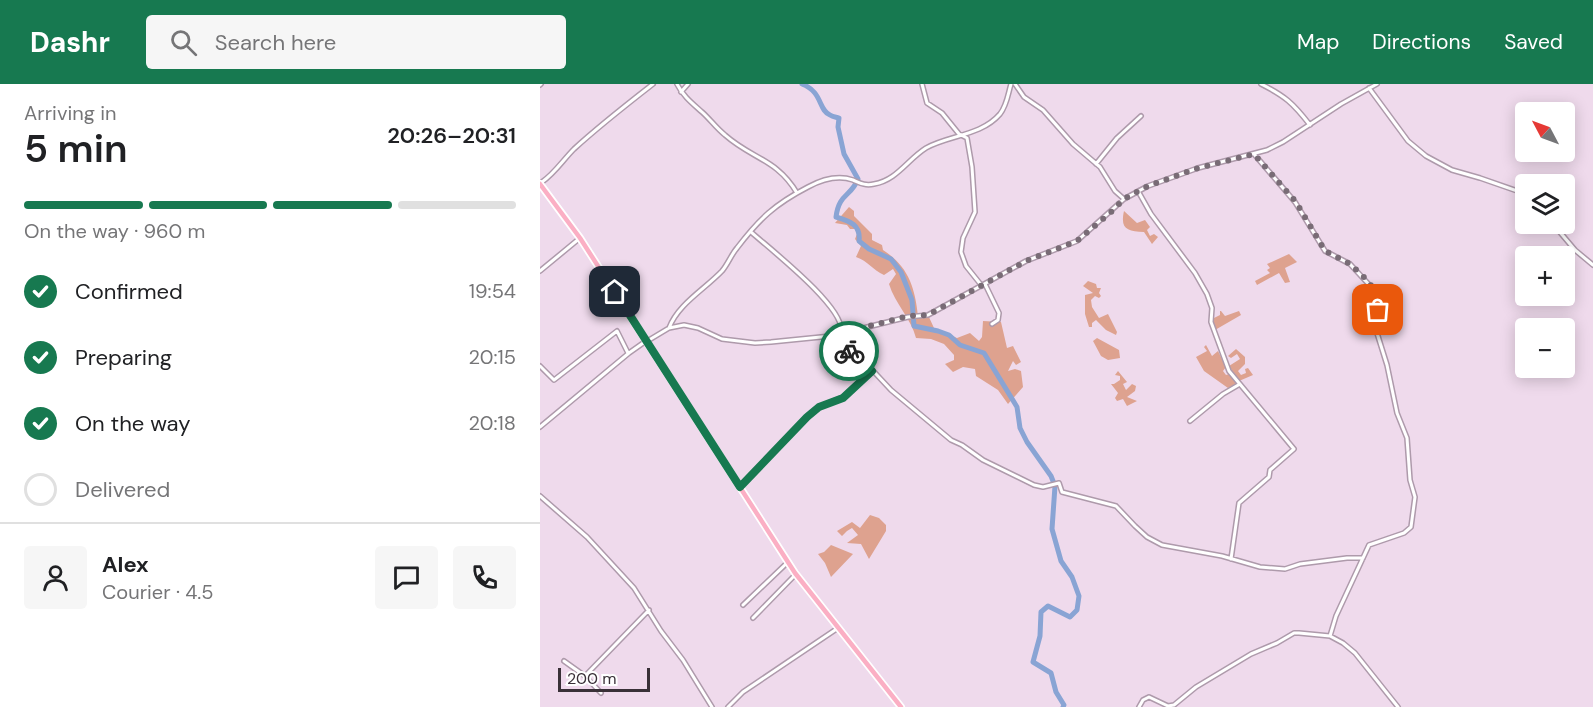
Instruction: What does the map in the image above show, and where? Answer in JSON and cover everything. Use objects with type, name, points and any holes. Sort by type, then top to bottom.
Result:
[{"type":"main road","points":[[541,182],[647,341]]},
{"type":"main road","points":[[541,182],[582,237],[796,574],[901,707]]},
{"type":"street","points":[[541,182],[554,173],[573,151],[600,127],[653,84]]},
{"type":"street","points":[[677,84],[681,92],[725,135],[743,149],[780,170],[797,193]]},
{"type":"street","points":[[681,92],[688,84]]},
{"type":"street","points":[[922,84],[927,103],[942,113],[956,132],[967,138],[972,167],[975,212],[963,238],[961,252],[966,266],[984,285],[999,313],[998,320],[992,324]]},
{"type":"street","points":[[669,328],[676,315],[723,270],[764,215],[797,193],[824,180],[845,178],[870,185],[886,181],[929,146],[978,129],[999,115],[1013,84],[1024,97],[1043,110],[1073,144],[1096,164],[1124,199]]},
{"type":"street","points":[[1261,84],[1279,93],[1293,104],[1310,125]]},
{"type":"street","points":[[540,427],[629,353],[669,328],[678,325],[690,325],[722,339],[755,343],[831,336],[908,316],[935,312],[1026,261],[1077,241],[1124,199],[1138,191],[1176,175],[1254,154],[1283,142],[1341,104],[1377,84]]},
{"type":"street","points":[[1369,88],[1408,141],[1426,156],[1452,170],[1515,190]]},
{"type":"street","points":[[1096,164],[1117,138],[1141,116]]},
{"type":"street","points":[[1254,154],[1296,202],[1325,251],[1350,264],[1374,290],[1378,310],[1377,333],[1387,365],[1397,413],[1407,438],[1410,480],[1415,497],[1411,527],[1404,533],[1369,545],[1336,616],[1330,636]]},
{"type":"street","points":[[1138,191],[1151,214],[1195,273],[1207,294],[1212,308],[1211,322],[1229,371],[1294,449],[1270,470],[1269,477],[1239,503],[1231,559]]},
{"type":"street","points":[[751,232],[818,292],[841,324],[841,332]]},
{"type":"street","points":[[1561,234],[1575,250],[1593,265]]},
{"type":"street","points":[[540,271],[580,238]]},
{"type":"street","points":[[540,366],[554,380],[617,331],[629,353]]},
{"type":"street","points":[[831,336],[845,349],[862,359],[917,413],[951,440],[983,460],[1034,485],[1043,487],[1059,483],[1062,492],[1116,506],[1141,531],[1162,545],[1260,567],[1285,569],[1300,564],[1363,558]]},
{"type":"street","points":[[740,487],[807,417],[819,407],[843,398],[872,371]]},
{"type":"street","points":[[1190,421],[1223,393],[1240,384]]},
{"type":"street","points":[[540,496],[587,537],[634,588],[712,707]]},
{"type":"street","points":[[743,605],[788,562]]},
{"type":"street","points":[[753,618],[796,574]]},
{"type":"street","points":[[585,676],[649,610]]},
{"type":"street","points":[[728,707],[743,692],[838,628]]},
{"type":"street","points":[[1139,707],[1143,700],[1149,697],[1168,706],[1174,705],[1184,695],[1224,670],[1263,647],[1277,643],[1294,633],[1330,636],[1355,653],[1398,707]]},
{"type":"street","points":[[564,661],[585,676],[601,693]]},
{"type":"shaded area","points":[[849,207],[854,211],[854,216],[872,234],[872,240],[882,245],[883,250],[892,256],[904,270],[915,296],[918,316],[928,315],[934,328],[957,338],[970,333],[979,341],[982,337],[983,321],[1001,322],[1007,348],[1013,346],[1021,362],[1016,365],[1013,361],[1008,371],[1015,369],[1021,371],[1023,387],[1008,404],[998,390],[976,376],[975,369],[963,367],[953,372],[945,364],[954,360],[954,355],[944,344],[931,339],[916,338],[889,284],[896,274],[893,269],[884,275],[856,257],[861,246],[855,239],[857,234],[855,229],[835,223]]},
{"type":"shaded area","points":[[1124,211],[1137,223],[1145,220],[1150,227],[1147,230],[1150,236],[1154,234],[1158,237],[1152,244],[1144,232],[1126,228],[1123,222]]},
{"type":"shaded area","points":[[1289,254],[1297,262],[1285,268],[1290,282],[1285,283],[1279,273],[1257,285],[1255,281],[1270,273],[1267,270],[1270,268],[1267,264]]},
{"type":"shaded area","points":[[1088,281],[1096,284],[1097,288],[1101,288],[1099,293],[1101,296],[1099,298],[1095,296],[1091,300],[1092,307],[1099,318],[1108,314],[1117,332],[1116,335],[1106,330],[1096,320],[1092,323],[1092,327],[1089,327],[1085,314],[1085,295],[1093,293],[1083,286]]},
{"type":"shaded area","points":[[1220,311],[1225,316],[1239,311],[1241,315],[1215,330],[1212,319],[1220,315]]},
{"type":"shaded area","points":[[1097,338],[1119,350],[1120,358],[1108,360],[1101,356],[1093,341]]},
{"type":"shaded area","points":[[1206,345],[1212,356],[1218,351],[1226,367],[1223,371],[1237,383],[1228,388],[1204,371],[1196,357],[1207,351],[1204,347]]},
{"type":"shaded area","points":[[1236,349],[1245,357],[1245,364],[1238,371],[1241,375],[1246,373],[1245,369],[1248,368],[1253,375],[1239,381],[1229,366],[1240,359],[1237,354],[1231,358],[1228,356]]},
{"type":"shaded area","points":[[1118,371],[1127,382],[1123,384],[1126,390],[1132,384],[1136,386],[1135,391],[1127,397],[1137,401],[1127,406],[1123,399],[1117,401],[1115,398],[1118,393],[1111,384],[1120,380],[1120,376],[1115,375]]},
{"type":"shaded area","points":[[870,515],[879,518],[886,525],[886,531],[869,559],[861,544],[847,543],[858,535],[852,528],[842,536],[837,531],[852,522],[860,528]]},
{"type":"shaded area","points":[[831,545],[853,554],[831,577],[818,554]]},
{"type":"waterway","points":[[802,84],[814,92],[826,113],[839,118],[838,127],[844,154],[858,179],[842,199],[836,217],[854,224],[858,231],[859,241],[869,249],[891,259],[901,272],[912,300],[914,326],[949,335],[960,345],[984,353],[1017,407],[1020,428],[1027,442],[1051,476],[1055,486],[1052,529],[1061,561],[1072,577],[1079,596],[1077,610],[1070,617],[1048,606],[1041,612],[1040,636],[1033,662],[1051,673],[1063,707]]},
{"type":"way so far","points":[[849,351],[831,336],[908,316],[928,315],[935,312],[1026,261],[1077,241],[1124,199],[1148,186],[1198,168],[1254,154],[1296,202],[1325,251],[1350,264],[1368,281],[1374,290],[1378,310]]},
{"type":"route","points":[[615,292],[740,487],[807,417],[819,407],[843,398],[872,371],[862,359],[849,351]]}]
